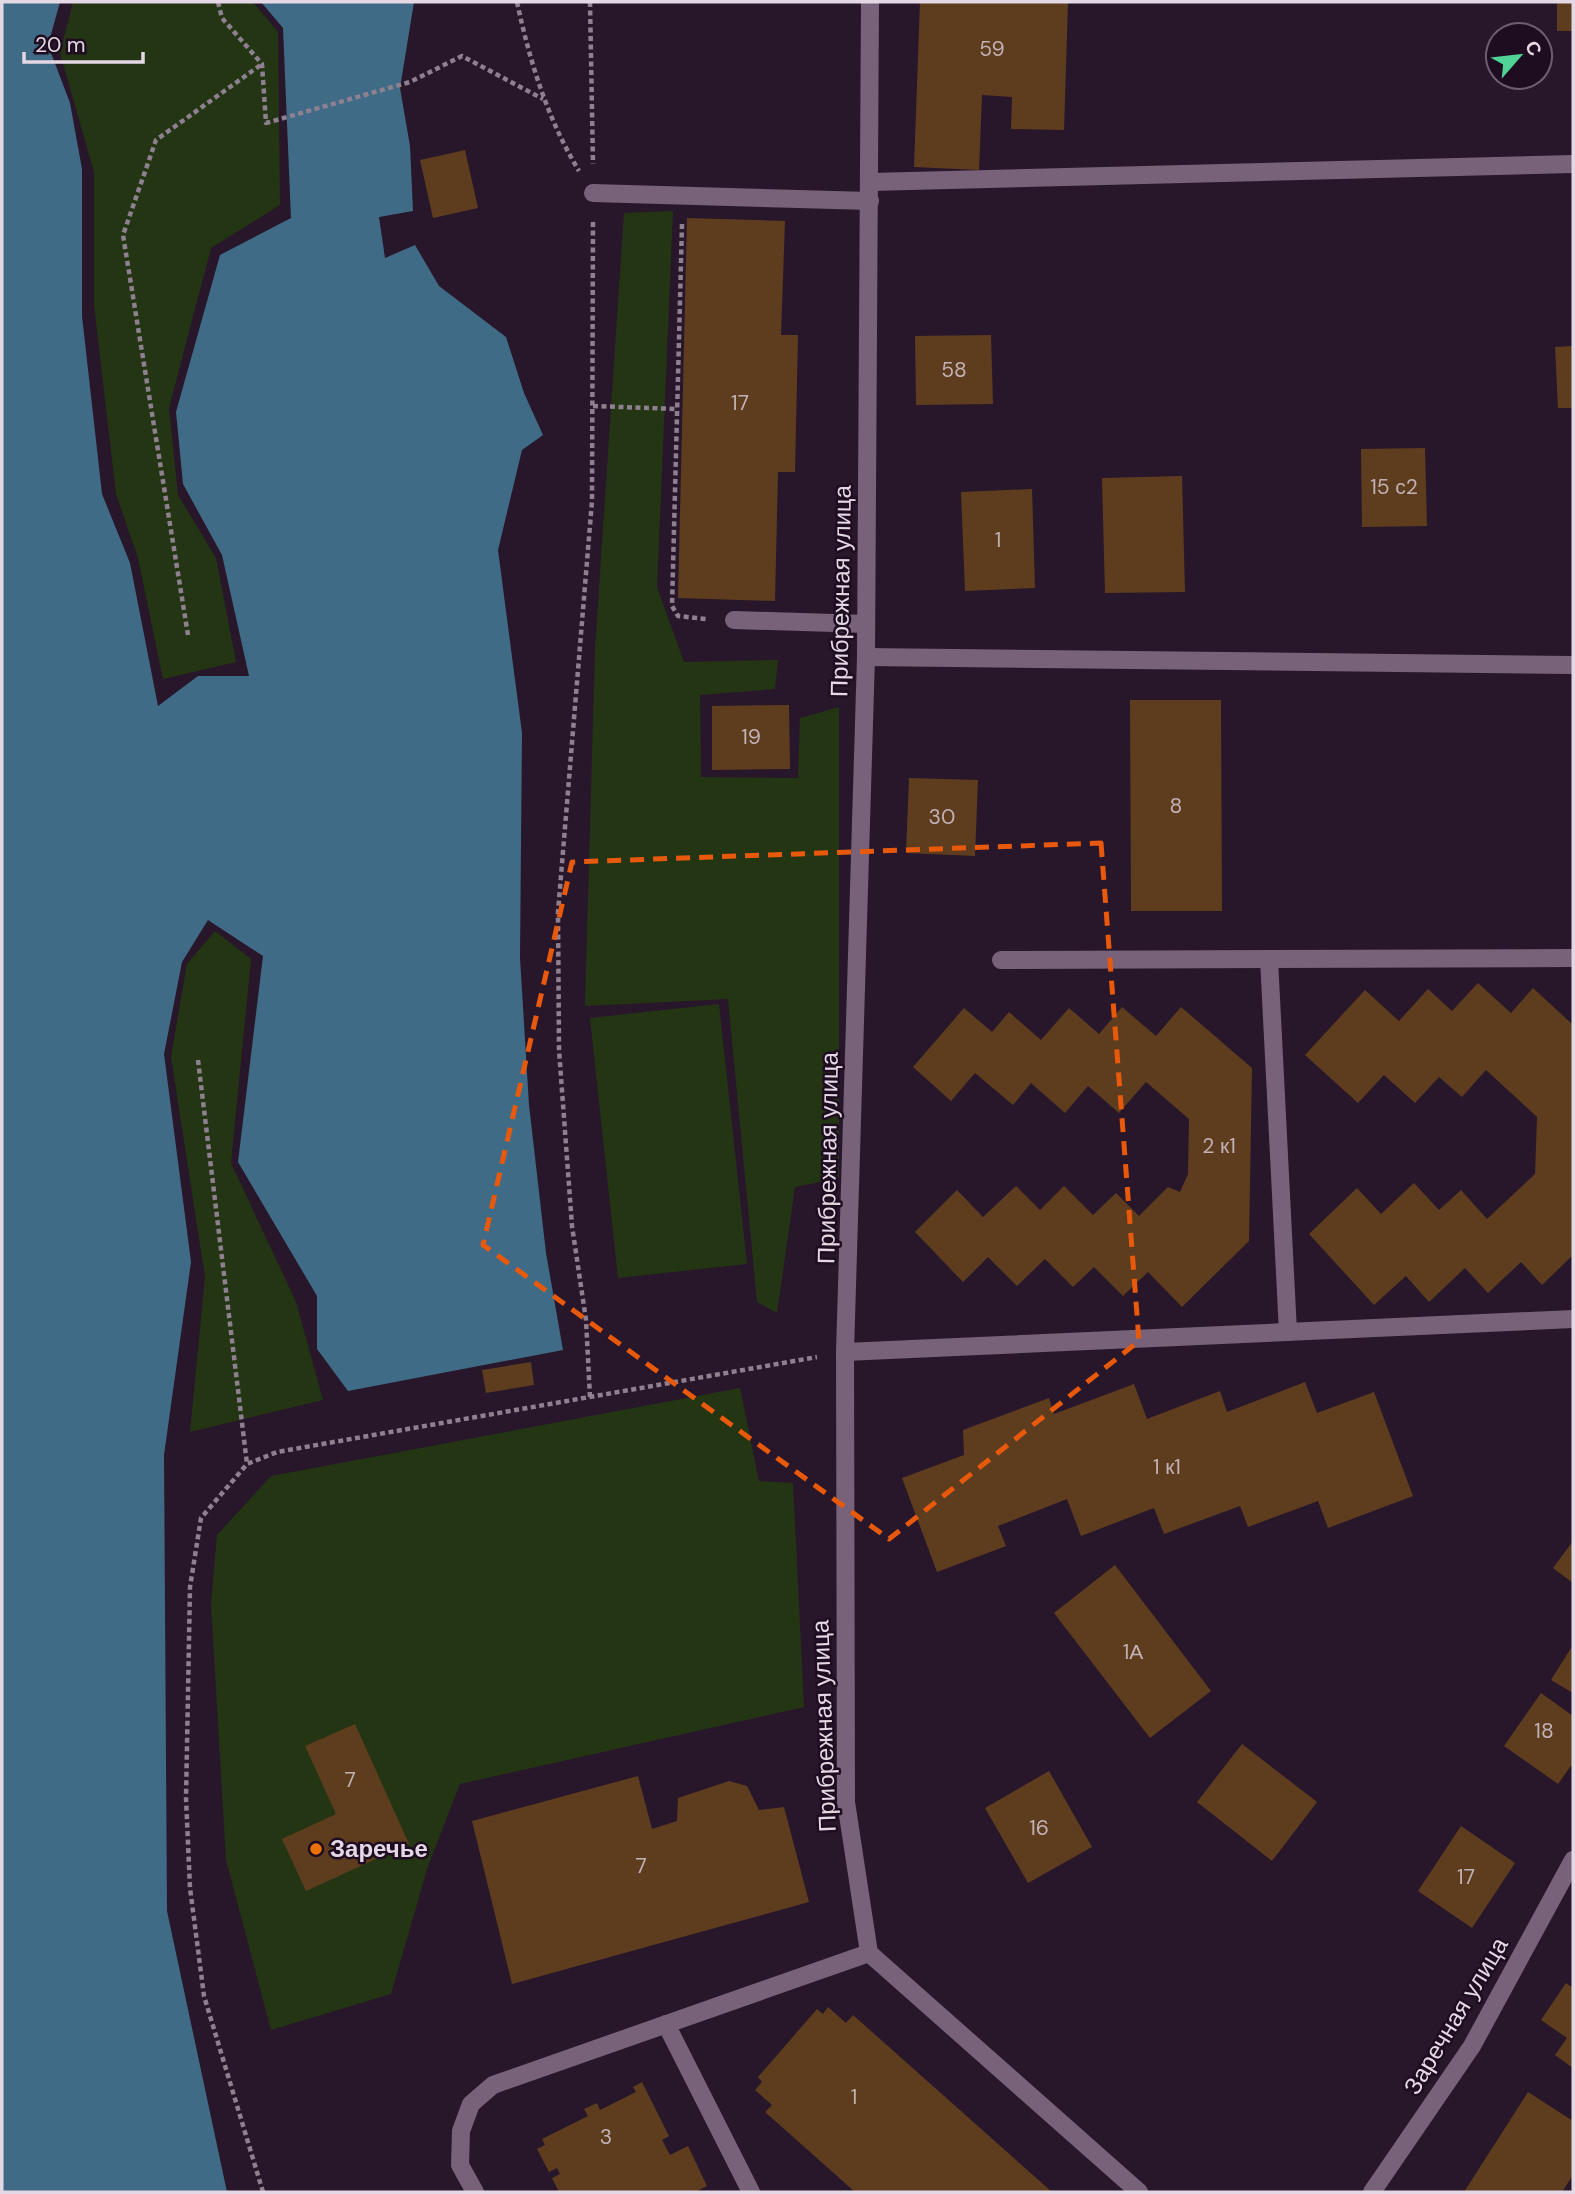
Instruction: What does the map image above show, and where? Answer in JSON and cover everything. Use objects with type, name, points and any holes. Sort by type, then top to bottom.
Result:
[{"type":"street","name":"Прибрежная улица","points":[[869,1953],[846,1802],[845,1352],[866,657],[870,2]]},
{"type":"street","points":[[593,193],[682,195],[870,191],[1573,164]]},
{"type":"street","points":[[734,620],[866,624]]},
{"type":"street","points":[[866,657],[1573,665]]},
{"type":"street","points":[[1001,960],[1573,958]]},
{"type":"street","points":[[1269,960],[1289,1332]]},
{"type":"street","points":[[845,1352],[1573,1319]]},
{"type":"street","name":"Заречная улица","points":[[1372,2192],[1472,2046],[1573,1860]]},
{"type":"street","points":[[475,2192],[460,2165],[461,2131],[471,2104],[493,2085],[869,1953],[1139,2192]]},
{"type":"street","points":[[666,2024],[751,2192]]},
{"type":"path","points":[[218,2],[222,18],[262,64],[266,123],[410,82],[462,56],[543,99]]},
{"type":"path","points":[[517,2],[543,99],[560,139],[593,193]]},
{"type":"path","points":[[590,2],[593,193],[592,501],[558,912],[559,1050],[572,1226],[586,1320],[590,1397]]},
{"type":"path","points":[[188,635],[123,235],[156,140],[262,64]]},
{"type":"path","points":[[682,195],[672,606],[678,616],[686,619],[734,620]]},
{"type":"path","points":[[593,406],[677,409]]},
{"type":"path","points":[[198,1060],[247,1464]]},
{"type":"path","points":[[263,2192],[204,1996],[190,1888],[186,1798],[190,1587],[201,1517],[247,1464],[277,1452],[845,1352]]},
{"type":"highlighted area","points":[[1101,843],[1139,1341],[889,1539],[483,1245],[572,862]]},
{"type":"green space","points":[[73,2],[253,2],[278,32],[280,205],[211,248],[169,408],[178,495],[216,558],[236,662],[163,679],[138,558],[116,494],[94,305],[94,172],[60,53]]},
{"type":"green space","points":[[673,211],[657,587],[684,662],[778,660],[775,689],[700,695],[701,777],[798,778],[800,718],[839,707],[839,1178],[795,1187],[777,1313],[757,1302],[728,999],[585,1006],[595,649],[624,213]]},
{"type":"green space","points":[[215,931],[251,959],[231,1163],[296,1302],[323,1400],[190,1432],[205,1277],[171,1057],[187,964]]},
{"type":"green space","points":[[719,1004],[747,1264],[618,1278],[590,1018]]},
{"type":"green space","points":[[740,1388],[759,1481],[793,1483],[804,1707],[460,1784],[428,1866],[391,1994],[271,2030],[226,1860],[211,1604],[217,1535],[271,1476]]},
{"type":"water","points":[[2,2],[60,2],[48,45],[70,103],[82,169],[82,316],[102,494],[130,563],[158,706],[198,676],[249,676],[222,555],[183,484],[176,412],[220,255],[291,218],[283,28],[261,2],[414,2],[400,88],[410,146],[413,211],[379,217],[385,258],[415,245],[439,286],[506,337],[524,393],[543,435],[522,450],[498,550],[522,733],[520,958],[529,1105],[546,1253],[563,1350],[348,1391],[317,1349],[317,1296],[238,1162],[263,956],[208,920],[182,962],[164,1054],[191,1262],[164,1455],[167,1911],[227,2192],[2,2192]]},
{"type":"building","points":[[920,2],[1068,2],[1064,130],[1011,129],[1012,97],[982,95],[979,170],[914,167]]},
{"type":"building","points":[[1557,2],[1573,2],[1573,31],[1557,31]]},
{"type":"building","points":[[465,150],[478,208],[433,218],[420,160]]},
{"type":"building","points":[[687,218],[785,221],[781,335],[798,335],[795,472],[778,472],[775,601],[678,598]]},
{"type":"building","points":[[991,335],[993,404],[916,405],[915,336]]},
{"type":"building","points":[[1573,346],[1573,408],[1558,408],[1555,347]]},
{"type":"building","points":[[1425,448],[1427,526],[1362,527],[1361,449]]},
{"type":"building","points":[[1182,476],[1185,592],[1105,593],[1102,478]]},
{"type":"building","points":[[1032,489],[1035,588],[965,591],[961,492]]},
{"type":"building","points":[[1130,700],[1221,700],[1222,911],[1131,911]]},
{"type":"building","points":[[789,705],[790,769],[712,770],[712,706]]},
{"type":"building","points":[[909,778],[978,780],[975,856],[906,853]]},
{"type":"building","points":[[1478,983],[1511,1013],[1533,988],[1573,1025],[1573,1255],[1542,1285],[1521,1262],[1488,1293],[1465,1268],[1429,1302],[1406,1276],[1374,1305],[1309,1234],[1357,1188],[1381,1214],[1414,1183],[1439,1210],[1461,1190],[1487,1219],[1535,1174],[1537,1117],[1486,1070],[1462,1097],[1439,1077],[1415,1103],[1384,1075],[1358,1103],[1305,1055],[1365,990],[1399,1021],[1428,989],[1452,1011]]},
{"type":"building","points":[[1122,1007],[1156,1036],[1181,1007],[1252,1068],[1249,1241],[1182,1307],[1148,1272],[1123,1296],[1094,1267],[1073,1287],[1045,1259],[1017,1286],[988,1257],[963,1282],[915,1232],[957,1190],[983,1217],[1016,1186],[1040,1210],[1064,1186],[1093,1215],[1116,1193],[1139,1216],[1168,1187],[1180,1192],[1188,1174],[1189,1119],[1146,1082],[1119,1113],[1088,1086],[1065,1113],[1031,1083],[1013,1105],[975,1073],[951,1101],[913,1067],[964,1008],[992,1032],[1009,1012],[1041,1040],[1069,1008],[1099,1034]]},
{"type":"building","points":[[531,1362],[534,1385],[486,1393],[482,1370]]},
{"type":"building","points":[[1305,1382],[1317,1413],[1374,1392],[1413,1496],[1328,1528],[1318,1501],[1248,1527],[1240,1506],[1164,1534],[1154,1508],[1081,1536],[1067,1499],[998,1526],[1006,1546],[937,1572],[902,1478],[964,1455],[963,1430],[1049,1398],[1054,1414],[1134,1384],[1147,1419],[1220,1391],[1227,1412]]},
{"type":"building","points":[[1573,1541],[1573,1583],[1553,1568]]},
{"type":"building","points":[[1115,1565],[1211,1691],[1150,1738],[1054,1613]]},
{"type":"building","points":[[1573,1645],[1573,1693],[1551,1680]]},
{"type":"building","points":[[1541,1693],[1573,1716],[1573,1763],[1558,1784],[1504,1746]]},
{"type":"building","points":[[355,1724],[409,1844],[306,1891],[282,1839],[336,1814],[305,1746]]},
{"type":"building","points":[[1242,1744],[1317,1802],[1272,1861],[1197,1802]]},
{"type":"building","points":[[1049,1771],[1092,1847],[1028,1883],[985,1808]]},
{"type":"building","points":[[638,1776],[652,1829],[677,1821],[678,1798],[729,1781],[747,1786],[759,1810],[784,1807],[809,1902],[512,1984],[472,1821]]},
{"type":"building","points":[[1461,1826],[1515,1863],[1472,1928],[1418,1891]]},
{"type":"building","points":[[1566,1983],[1573,1988],[1573,2068],[1555,2055],[1567,2038],[1541,2020]]},
{"type":"building","points":[[828,2007],[846,2023],[853,2015],[1052,2192],[855,2192],[765,2112],[772,2105],[755,2090],[762,2082],[758,2077],[817,2009],[823,2014]]},
{"type":"building","points":[[642,2082],[669,2136],[662,2140],[670,2155],[688,2146],[707,2186],[695,2192],[559,2192],[552,2178],[560,2174],[557,2168],[549,2172],[537,2149],[545,2145],[542,2139],[588,2116],[584,2109],[597,2103],[600,2110],[636,2092],[633,2087]]},
{"type":"building","points":[[1528,2092],[1573,2121],[1573,2175],[1562,2192],[1464,2192]]},
{"type":"place","name":"Заречье","points":[[316,1849]]}]
